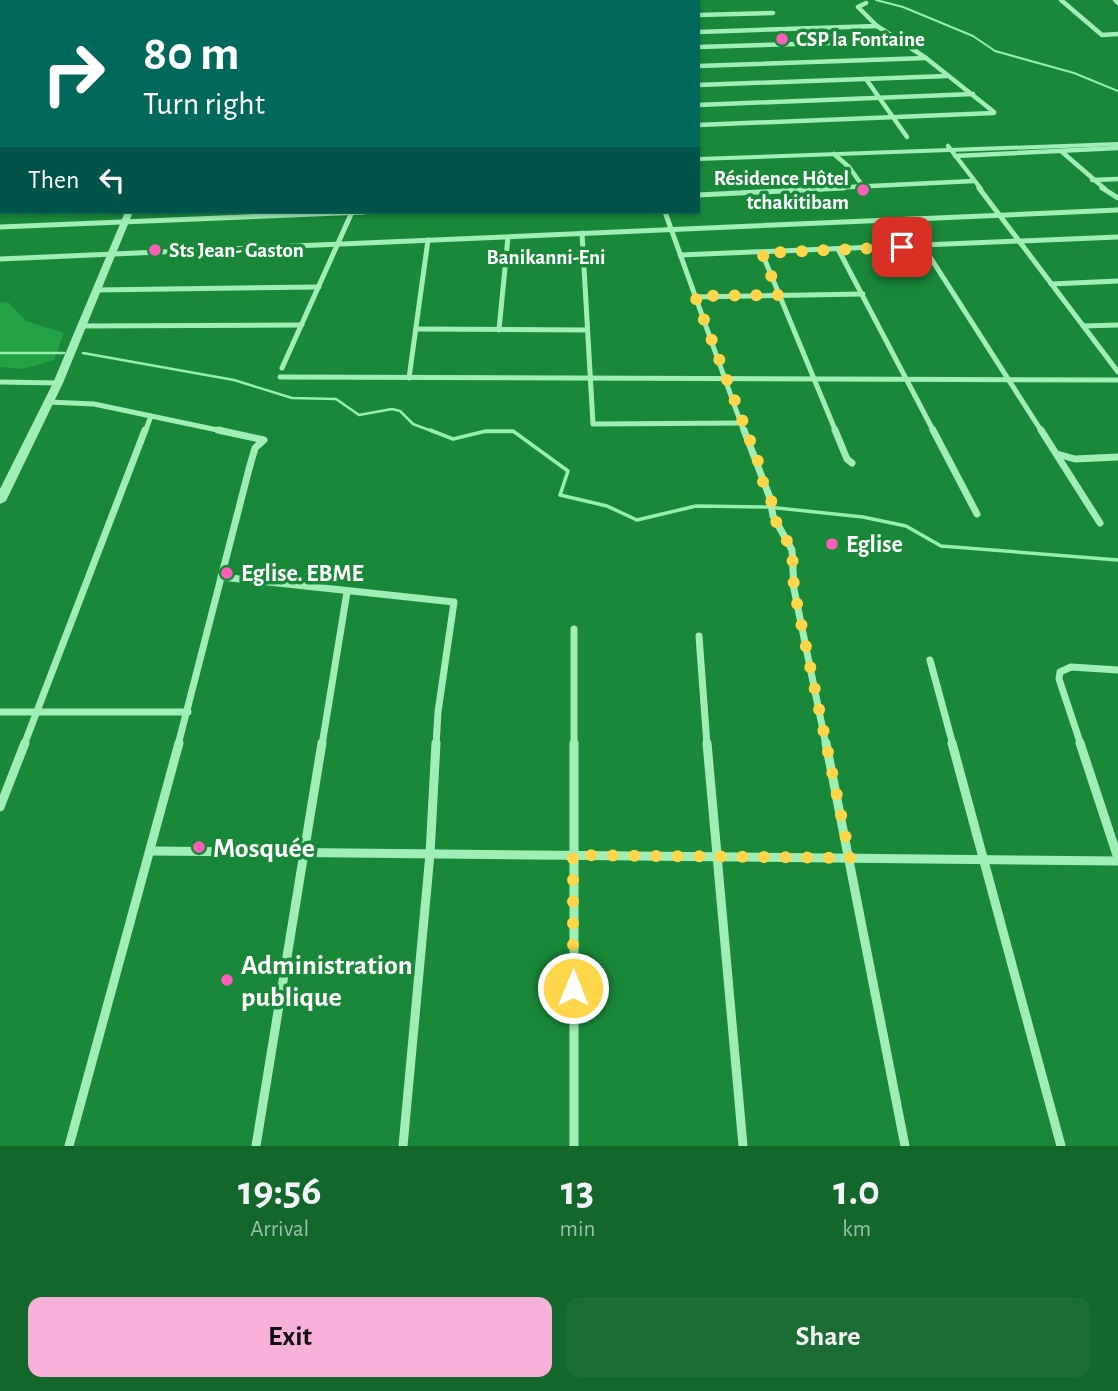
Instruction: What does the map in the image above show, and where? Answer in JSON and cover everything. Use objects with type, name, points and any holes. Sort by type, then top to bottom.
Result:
[{"type":"street","points":[[1061,0],[1102,35],[1118,34]]},
{"type":"street","points":[[701,125],[994,113],[926,58],[877,26],[858,7],[866,3]]},
{"type":"street","points":[[700,15],[773,13]]},
{"type":"street","points":[[700,32],[877,26]]},
{"type":"street","points":[[700,47],[901,41]]},
{"type":"street","points":[[700,66],[926,58]]},
{"type":"street","points":[[700,85],[947,76]]},
{"type":"street","points":[[866,79],[907,137]]},
{"type":"street","points":[[700,104],[973,94]]},
{"type":"street","points":[[951,151],[1061,151],[1118,146]]},
{"type":"street","points":[[700,159],[1118,146]]},
{"type":"street","points":[[951,151],[1118,372]]},
{"type":"street","points":[[1061,151],[1092,180],[1118,198]]},
{"type":"street","points":[[834,154],[849,167],[862,185]]},
{"type":"street","points":[[1092,180],[1118,179]]},
{"type":"street","points":[[700,195],[974,181]]},
{"type":"street","points":[[0,259],[1118,210]]},
{"type":"street","points":[[0,227],[127,217],[262,214]]},
{"type":"street","points":[[282,368],[351,214]]},
{"type":"street","points":[[666,214],[771,498],[773,516],[792,550],[794,589],[850,858],[905,1146]]},
{"type":"street","points":[[0,501],[58,383],[127,217]]},
{"type":"street","points":[[582,233],[593,425],[741,423]]},
{"type":"street","points":[[499,330],[508,237]]},
{"type":"street","points":[[680,255],[1118,237]]},
{"type":"street","points":[[409,378],[428,240]]},
{"type":"street","points":[[923,246],[1100,523]]},
{"type":"street","points":[[838,249],[977,514]]},
{"type":"street","points":[[762,253],[847,459],[852,463]]},
{"type":"street","points":[[1051,284],[1118,281]]},
{"type":"street","points":[[96,290],[319,286]]},
{"type":"street","points":[[695,296],[863,294]]},
{"type":"street","points":[[80,326],[302,325]]},
{"type":"street","points":[[1083,326],[1118,325]]},
{"type":"street","points":[[416,329],[587,330]]},
{"type":"street","points":[[280,377],[1118,380]]},
{"type":"street","points":[[0,382],[58,383]]},
{"type":"street","points":[[48,402],[94,404],[264,440],[255,448],[252,458],[188,712],[69,1146]]},
{"type":"street","points":[[0,807],[151,416]]},
{"type":"street","points":[[1056,453],[1076,459],[1118,457]]},
{"type":"street","points":[[221,578],[454,602],[438,712],[430,854],[403,1146]]},
{"type":"street","points":[[256,1146],[347,592]]},
{"type":"street","points":[[574,629],[574,1146]]},
{"type":"street","points":[[699,636],[715,857],[743,1146]]},
{"type":"street","points":[[930,660],[1061,1146]]},
{"type":"street","points":[[151,851],[1118,859],[1059,679],[1060,672],[1071,667],[1118,670]]},
{"type":"street","points":[[0,712],[188,712]]},
{"type":"green space","points":[[0,302],[9,303],[26,321],[64,333],[54,360],[23,369],[0,367]]},
{"type":"waterway","points":[[876,0],[903,7],[973,36],[995,51],[1074,73],[1118,91]]},
{"type":"waterway","points":[[0,353],[64,353]]},
{"type":"waterway","points":[[83,353],[234,380],[292,398],[336,399],[359,415],[392,409],[400,411],[413,424],[434,432]]},
{"type":"waterway","points":[[430,430],[453,439],[486,431],[513,431],[568,471],[560,495],[607,506],[637,520],[696,506],[768,507],[863,517],[906,526],[941,546],[1118,560]]},
{"type":"waterway","points":[[482,432],[514,432]]},
{"type":"place","name":"CSP la Fontaine","points":[[782,39]]},
{"type":"place","name":"Résidence Hôtel tchakitibam","points":[[863,190]]},
{"type":"place","name":"Sts Jean- Gaston","points":[[155,250]]},
{"type":"place","name":"Eglise","points":[[832,544]]},
{"type":"place","name":"Eglise. EBME","points":[[227,573]]},
{"type":"place","name":"Mosquée","points":[[199,847]]},
{"type":"place","name":"Administration publique","points":[[227,980]]},
{"type":"district","name":"Banikanni-Eni","points":[[546,257]]},
{"type":"route","points":[[573,988],[573,855],[850,858],[794,589],[792,550],[773,516],[771,498],[764,486],[759,464],[753,456],[695,296],[779,295],[762,253],[902,247]]}]
